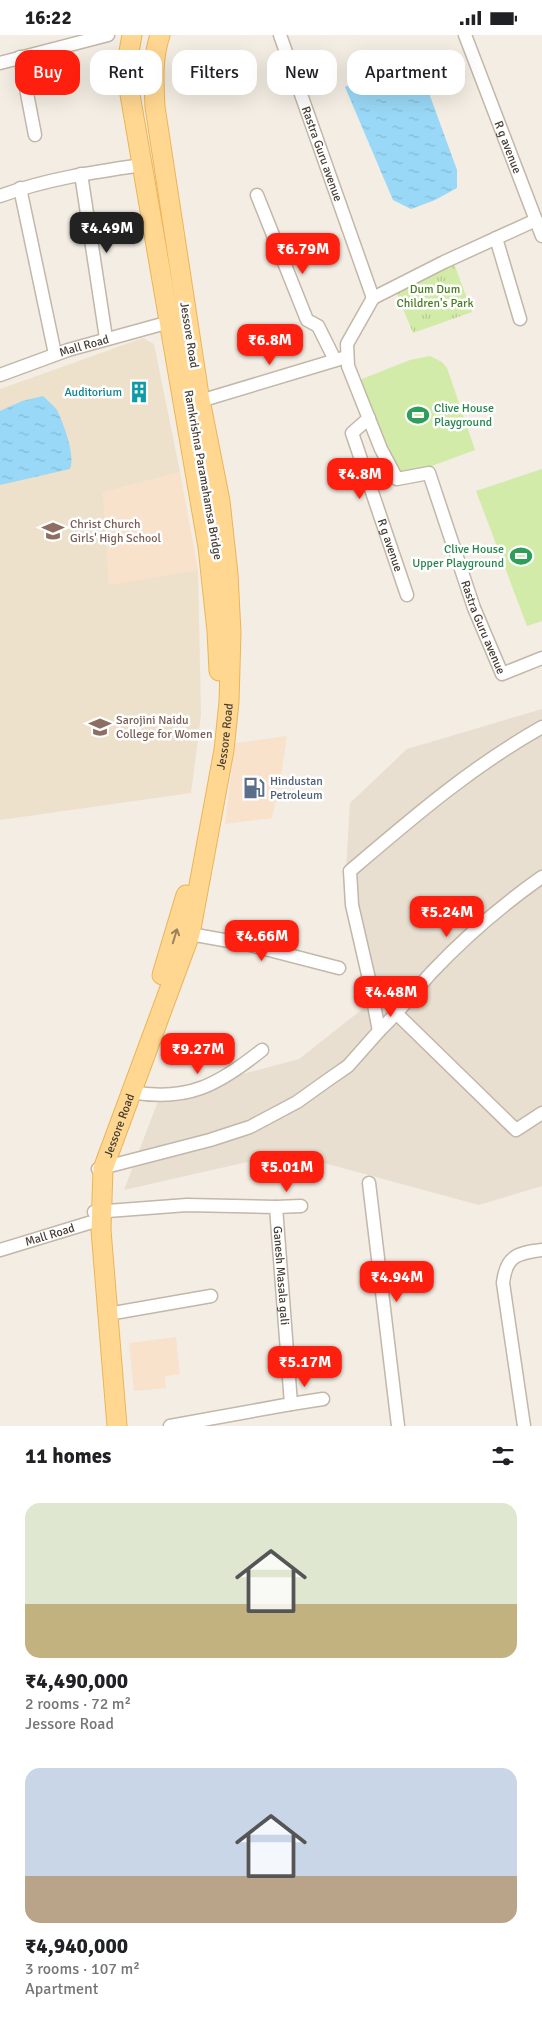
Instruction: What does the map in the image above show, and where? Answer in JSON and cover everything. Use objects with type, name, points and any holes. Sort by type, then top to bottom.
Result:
[{"type":"main road","name":"Jessore Road","points":[[132,35],[127,77],[208,547],[225,660]]},
{"type":"main road","name":"Ramkrishna Paramahamsa Bridge","points":[[145,35],[141,83],[145,117],[160,220],[217,553],[225,660]]},
{"type":"main road","name":"Jessore Road","points":[[99,1169],[131,1093],[190,934],[224,750],[223,702],[230,602],[220,501],[200,401],[183,300],[155,107],[154,68],[156,46],[160,35]]},
{"type":"main road","name":"Jessore Road","points":[[108,1426],[96,1294],[99,1169],[122,1081],[159,984],[188,890],[223,702]]},
{"type":"main road","name":"Jessore Road","points":[[97,1217],[108,1315],[117,1426]]},
{"type":"street","points":[[48,50],[108,35]]},
{"type":"street","name":"R g avenue","points":[[465,35],[542,236]]},
{"type":"street","name":"Rastra Guru avenue","points":[[284,36],[374,298],[347,344],[348,366],[381,449],[397,479],[429,473],[474,608],[502,674],[542,658]]},
{"type":"street","points":[[0,63],[15,58]]},
{"type":"street","points":[[27,95],[35,135]]},
{"type":"street","points":[[0,195],[20,188],[81,174],[142,165]]},
{"type":"street","points":[[81,174],[106,338]]},
{"type":"street","points":[[20,188],[55,354]]},
{"type":"street","points":[[256,195],[306,320],[318,327],[335,360]]},
{"type":"street","points":[[374,298],[444,261],[536,220]]},
{"type":"street","points":[[496,238],[520,319]]},
{"type":"street","name":"Mall Road","points":[[0,375],[55,354],[106,338],[166,323],[168,320]]},
{"type":"street","points":[[200,401],[348,356]]},
{"type":"street","name":"R g avenue","points":[[369,418],[352,433],[407,595]]},
{"type":"street","points":[[379,1031],[352,905],[350,871],[431,802],[516,742],[542,727]]},
{"type":"street","points":[[99,1169],[210,1140],[250,1127],[297,1102],[348,1066],[397,1014],[431,973],[460,945],[527,887],[542,877]]},
{"type":"street","points":[[190,934],[246,943],[339,968]]},
{"type":"street","points":[[397,1014],[516,1130],[542,1113]]},
{"type":"street","points":[[131,1093],[165,1096],[207,1087],[235,1071],[262,1051]]},
{"type":"street","points":[[369,1183],[398,1426]]},
{"type":"street","points":[[97,1217],[187,1205],[301,1206]]},
{"type":"street","name":"Ganesh Masala gali","points":[[276,1207],[291,1404]]},
{"type":"street","name":"Mall Road","points":[[0,1250],[97,1217]]},
{"type":"street","points":[[524,1426],[503,1283],[504,1271],[510,1260],[515,1256],[542,1250]]},
{"type":"street","points":[[108,1315],[211,1297]]},
{"type":"street","points":[[170,1426],[323,1399]]},
{"type":"shaded area","name":"Christ Church Girls' High School","points":[[143,338],[154,344],[180,472],[103,492],[109,585],[198,570],[201,715],[191,793],[0,820],[0,389]]},
{"type":"shaded area","points":[[180,472],[198,570],[109,586],[103,491]]},
{"type":"shaded area","points":[[542,709],[542,1186],[479,1205],[287,1153],[124,1190],[160,1096],[299,1059],[370,1003],[345,888],[350,803],[407,749]]},
{"type":"shaded area","name":"Hindustan Petroleum","points":[[287,736],[272,818],[225,824],[235,743]]},
{"type":"shaded area","points":[[176,1337],[180,1374],[165,1376],[166,1388],[134,1391],[129,1343]]},
{"type":"green space","name":"Dum Dum Children's Park","points":[[452,258],[472,312],[413,333],[394,287]]},
{"type":"green space","name":"Clive House Playground","points":[[430,356],[442,362],[447,368],[475,450],[402,477],[357,381],[410,360]]},
{"type":"green space","name":"Clive House Upper Playground","points":[[542,469],[542,621],[527,626],[476,491]]},
{"type":"water","points":[[348,95],[430,95],[457,170],[457,188],[435,200],[411,209],[393,200]]},
{"type":"water","points":[[43,396],[57,410],[62,422],[70,448],[70,469],[0,485],[0,411],[22,401]]},
{"type":"place","name":"Auditorium","points":[[139,392]]},
{"type":"place","name":"Clive House Playground","points":[[418,415]]},
{"type":"place","name":"Christ Church Girls' High School","points":[[53,531]]},
{"type":"place","name":"Clive House Upper Playground","points":[[521,556]]},
{"type":"place","name":"Sarojini Naidu College for Women","points":[[100,727]]},
{"type":"place","name":"Hindustan Petroleum","points":[[254,788]]}]
